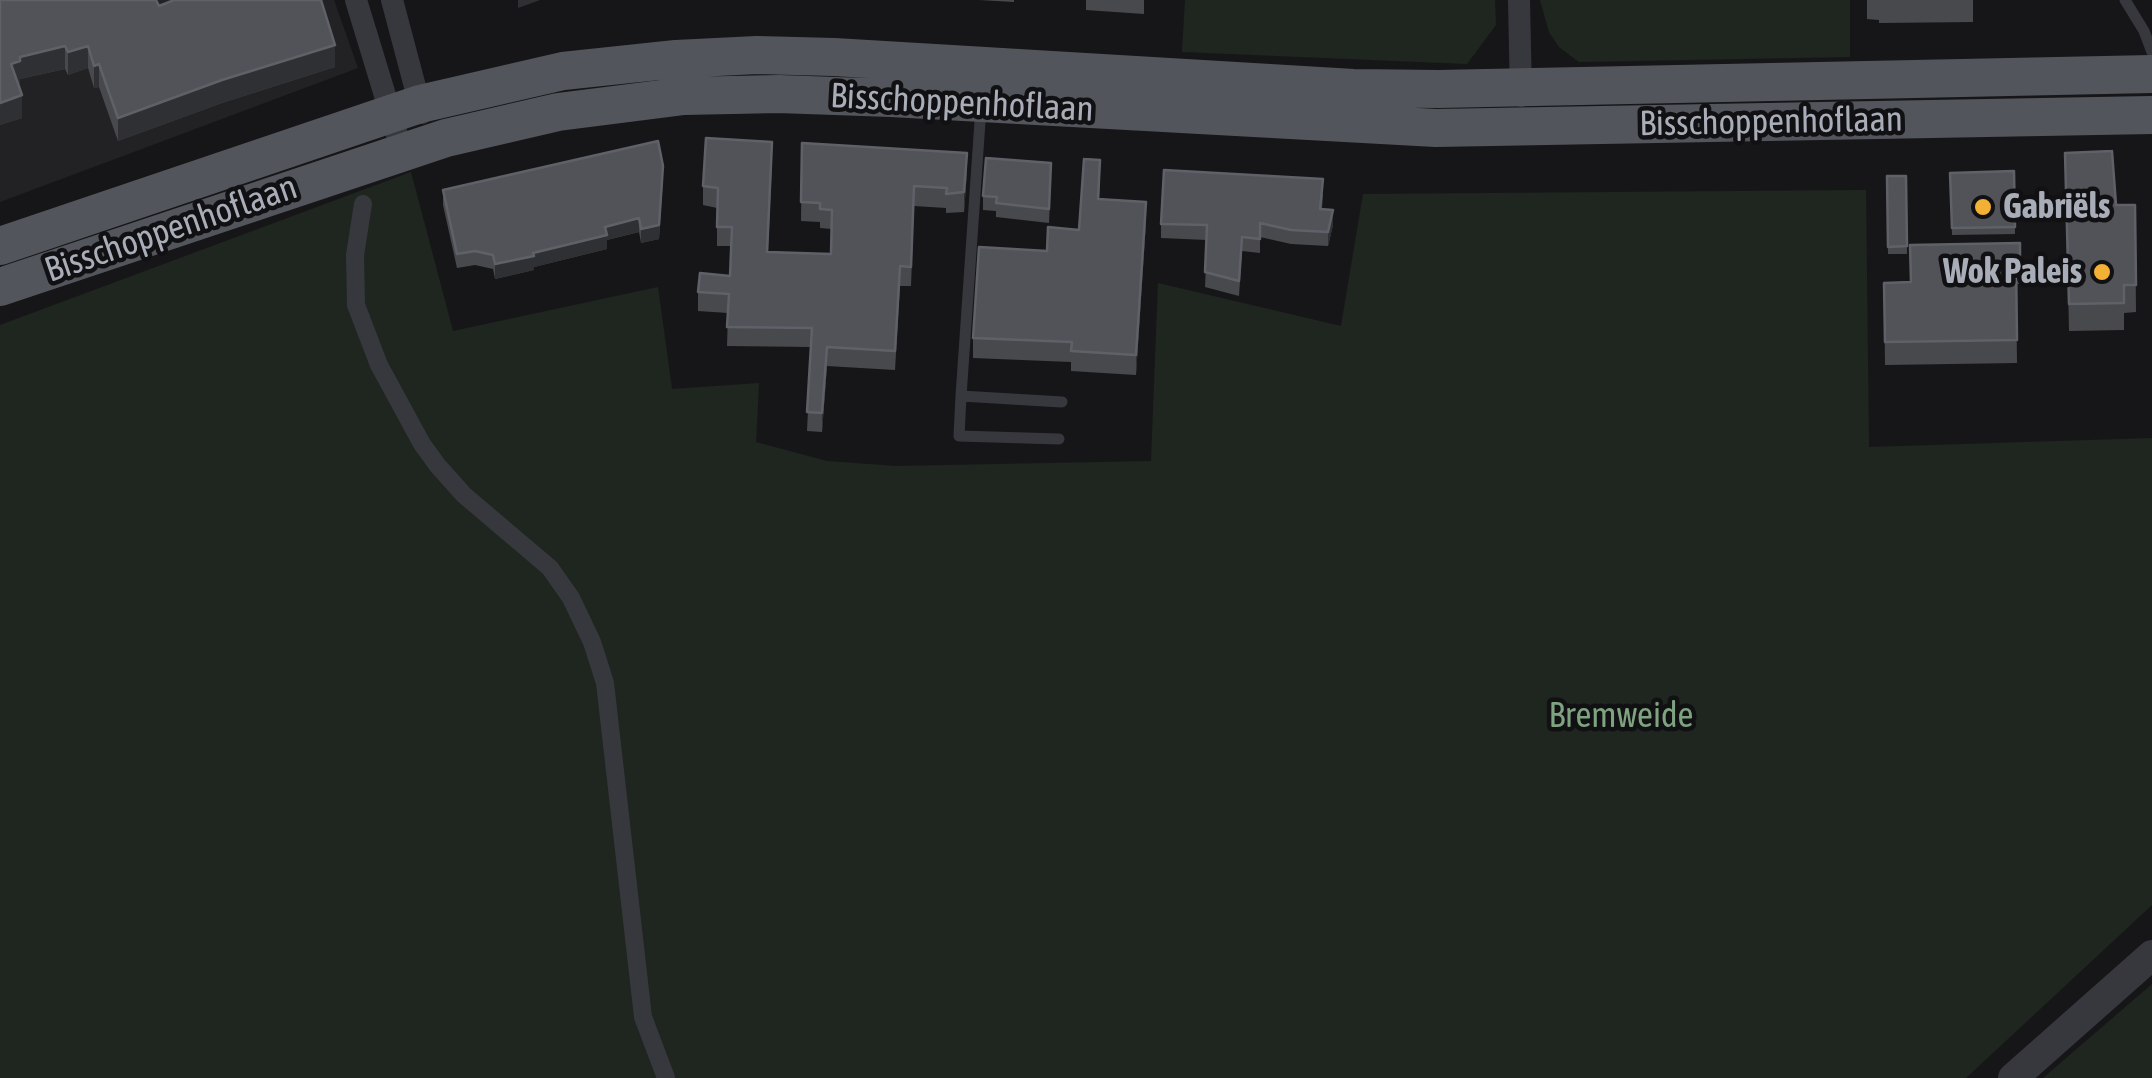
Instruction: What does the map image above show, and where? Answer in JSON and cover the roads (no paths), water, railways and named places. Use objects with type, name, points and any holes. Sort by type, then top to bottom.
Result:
[{"type":"main road","name":"Bisschoppenhoflaan","points":[[0,246],[406,108],[563,71],[638,62],[756,55],[834,56],[1353,88],[1521,89],[2152,74]]},
{"type":"main road","name":"Bisschoppenhoflaan","points":[[0,287],[416,147],[528,117],[684,96],[779,94],[1332,124],[1522,127],[2152,114]]},
{"type":"street","points":[[356,0],[406,108]]},
{"type":"street","points":[[392,0],[406,108],[416,147]]},
{"type":"street","points":[[1519,0],[1522,127]]},
{"type":"street","points":[[363,204],[355,255],[356,305],[379,365],[438,466],[464,495],[550,568],[571,598],[597,654],[610,728],[643,1017],[666,1078]]},
{"type":"street","points":[[2013,1078],[2152,955]]},
{"type":"lane","points":[[2125,0],[2152,52]]},
{"type":"lane","points":[[981,103],[959,436],[1058,440]]},
{"type":"lane","points":[[961,396],[1062,402]]},
{"type":"place","name":"Gabriëls","points":[[1983,207]]},
{"type":"place","name":"Wok Paleis","points":[[2102,272]]},
{"type":"park label","name":"Bremweide","points":[[1621,716]]}]
